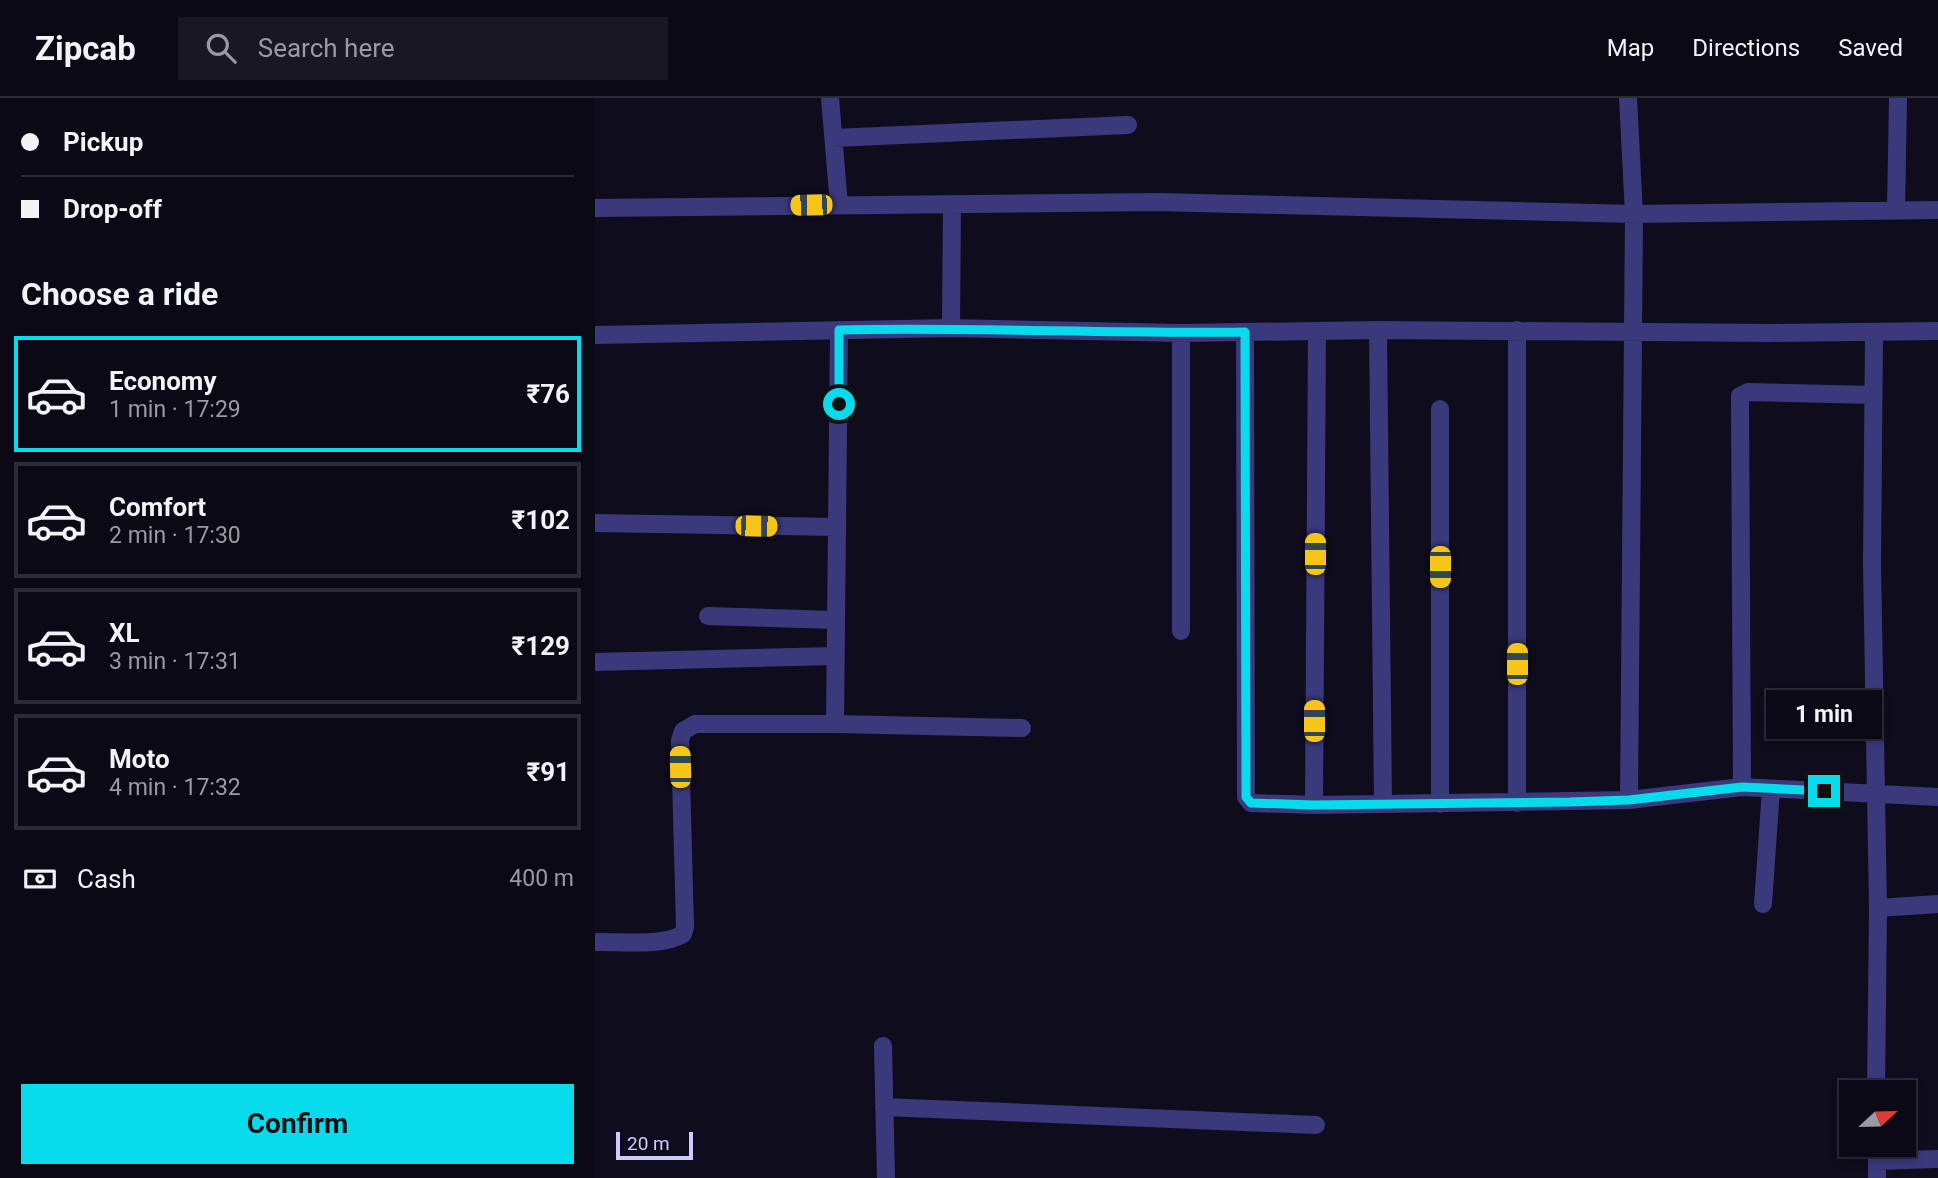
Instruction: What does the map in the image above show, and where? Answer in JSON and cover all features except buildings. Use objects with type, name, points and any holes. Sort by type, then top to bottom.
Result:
[{"type":"street","points":[[830,98],[839,205]]},
{"type":"street","points":[[1628,98],[1633,214],[1629,800]]},
{"type":"street","points":[[1896,210],[1898,98]]},
{"type":"street","points":[[834,138],[1128,125]]},
{"type":"street","points":[[595,208],[1158,202],[1633,214],[1938,210]]},
{"type":"street","points":[[951,328],[952,204]]},
{"type":"street","points":[[595,335],[951,328],[1181,333],[1378,330],[1938,331]]},
{"type":"street","points":[[835,724],[839,330]]},
{"type":"street","points":[[1378,330],[1383,804]]},
{"type":"street","points":[[1517,330],[1517,803]]},
{"type":"street","points":[[1314,805],[1317,331]]},
{"type":"street","points":[[1245,332],[1246,797],[1251,803],[1314,805],[1629,800],[1742,787],[1938,797]]},
{"type":"street","points":[[1874,332],[1871,565],[1878,908],[1876,1080]]},
{"type":"street","points":[[1181,333],[1181,631]]},
{"type":"street","points":[[1742,787],[1740,396],[1748,392],[1873,395]]},
{"type":"street","points":[[1440,409],[1440,804]]},
{"type":"street","points":[[595,523],[837,527]]},
{"type":"street","points":[[708,616],[836,620]]},
{"type":"street","points":[[595,662],[835,656]]},
{"type":"street","points":[[595,942],[662,941],[676,939],[683,934],[685,927],[680,740],[683,731],[695,724],[1022,728]]},
{"type":"street","points":[[1763,904],[1771,789]]},
{"type":"street","points":[[1878,908],[1938,904]]},
{"type":"street","points":[[883,1046],[886,1178]]},
{"type":"street","points":[[884,1107],[1316,1125]]},
{"type":"street","points":[[1877,1161],[1938,1159]]},
{"type":"route","points":[[839,404],[839,330],[951,328],[1245,332],[1246,797],[1251,803],[1314,805],[1570,802],[1629,800],[1742,787],[1824,791]]}]
